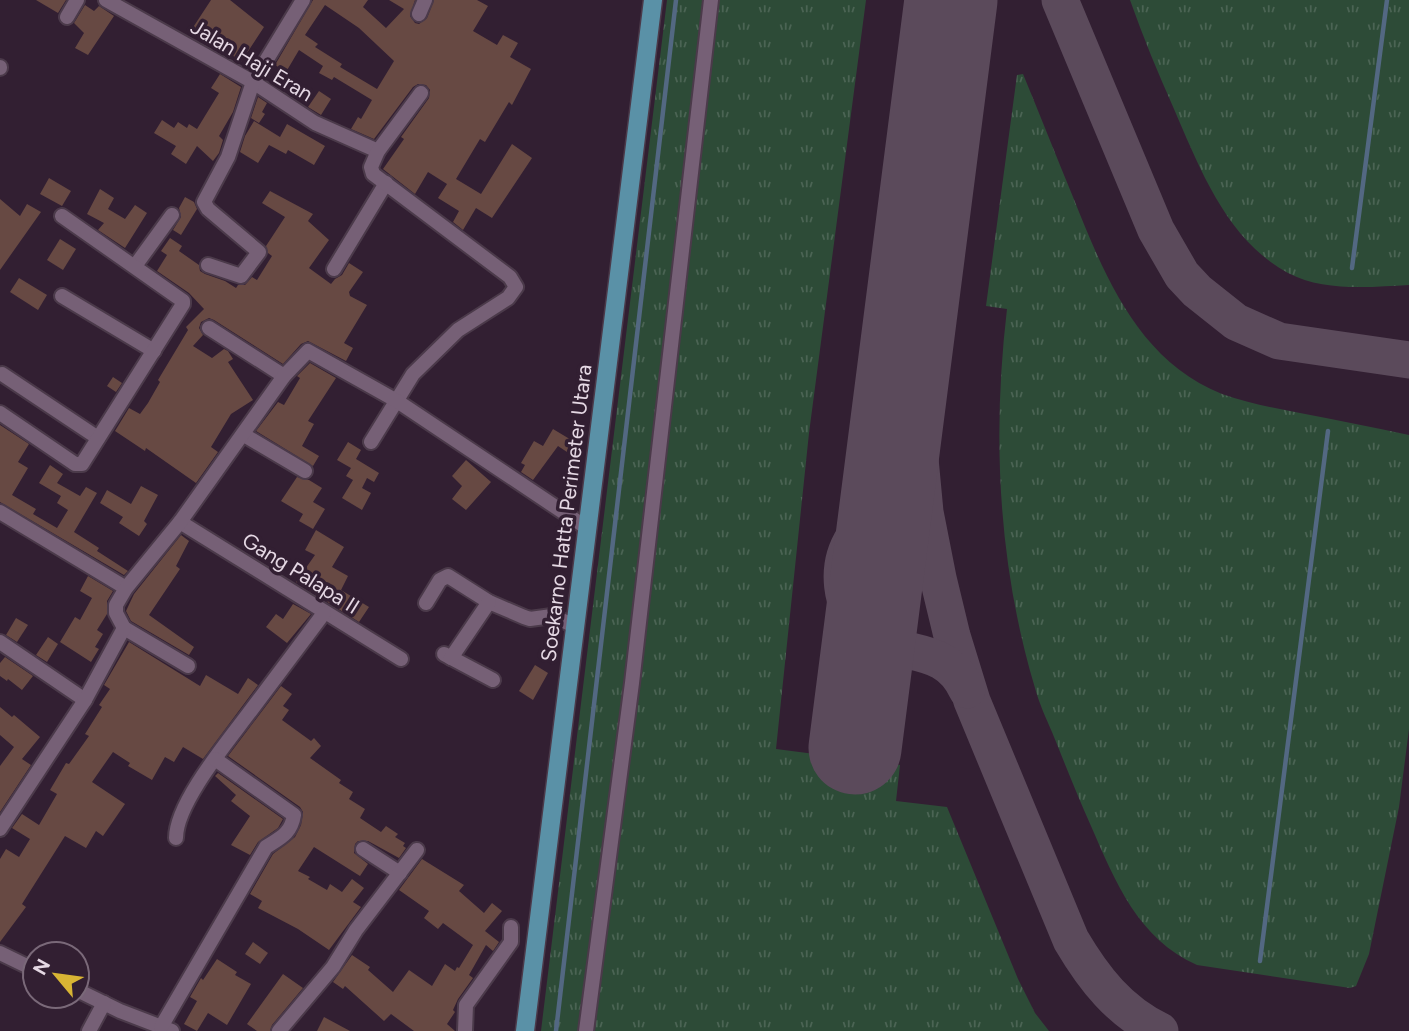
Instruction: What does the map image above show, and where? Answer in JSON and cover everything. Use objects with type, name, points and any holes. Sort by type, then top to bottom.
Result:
[{"type":"main road","name":"Soekarno Hatta Perimeter Utara","points":[[525,1031],[653,0]]},
{"type":"street","points":[[67,16],[77,0]]},
{"type":"street","name":"Jalan Haji Eran","points":[[106,0],[253,82],[316,123],[378,151]]},
{"type":"street","points":[[208,265],[241,276],[259,252],[208,209],[204,202],[228,157],[253,82],[303,0]]},
{"type":"street","points":[[419,14],[425,0]]},
{"type":"street","points":[[586,1031],[632,683],[712,0]]},
{"type":"street","points":[[370,442],[413,374],[458,330],[508,298],[516,288],[510,277],[373,174],[371,167],[378,151],[421,93]]},
{"type":"street","points":[[334,269],[386,183]]},
{"type":"street","points":[[135,266],[172,215]]},
{"type":"street","points":[[0,413],[79,466],[154,351],[183,301],[62,216]]},
{"type":"street","points":[[62,296],[154,351]]},
{"type":"street","points":[[209,328],[284,376]]},
{"type":"street","points":[[188,666],[124,628],[116,613],[116,605],[126,588],[180,522],[244,435],[284,376],[308,351],[397,401],[587,528]]},
{"type":"street","points":[[2,374],[99,438]]},
{"type":"street","points":[[244,435],[305,471]]},
{"type":"street","points":[[0,513],[126,588]]},
{"type":"street","name":"Gang Palapa II","points":[[180,522],[401,659]]},
{"type":"street","points":[[426,603],[440,580],[448,576],[489,602],[530,618],[552,616],[575,626]]},
{"type":"street","points":[[489,602],[447,656],[493,680]]},
{"type":"street","points":[[176,838],[187,801],[215,759],[324,613]]},
{"type":"street","points":[[0,829],[85,699],[124,628]]},
{"type":"street","points":[[0,642],[85,699]]},
{"type":"street","points":[[91,997],[166,1029],[266,846],[281,840],[294,819],[294,815],[215,759]]},
{"type":"street","points":[[363,849],[400,873]]},
{"type":"street","points":[[279,1031],[333,967],[356,930],[418,850]]},
{"type":"street","points":[[465,1031],[466,1005],[511,942],[511,926]]},
{"type":"street","points":[[511,942],[536,938]]},
{"type":"street","points":[[0,953],[21,963]]},
{"type":"street","points":[[89,1031],[104,1003]]},
{"type":"path","points":[[552,616],[570,517]]},
{"type":"green space","points":[[667,0],[866,0],[809,433],[776,749],[900,765],[896,801],[947,807],[1018,979],[1035,1013],[1049,1031],[541,1031]]},
{"type":"green space","points":[[1130,0],[1409,0],[1409,285],[1347,287],[1302,279],[1267,259],[1248,242],[1205,179],[1156,68]]},
{"type":"green space","points":[[1023,74],[1111,284],[1127,312],[1167,360],[1192,379],[1231,397],[1409,435],[1409,729],[1399,807],[1369,954],[1356,986],[1350,988],[1197,965],[1176,954],[1159,940],[1131,906],[1109,867],[1038,699],[1013,595],[1002,500],[1000,405],[1007,309],[986,306],[1017,75]]},
{"type":"building","points":[[36,0],[66,0],[58,13]]},
{"type":"building","points":[[211,0],[230,0],[264,27],[241,62],[213,40],[211,45],[190,32]]},
{"type":"building","points":[[313,0],[368,0],[363,7],[386,28],[404,9],[389,0],[415,0],[410,16],[419,24],[427,18],[434,0],[477,0],[488,6],[473,31],[497,45],[503,35],[518,43],[510,57],[531,69],[512,105],[509,102],[485,142],[480,139],[456,179],[481,194],[512,144],[532,158],[492,218],[476,208],[463,230],[453,222],[459,211],[438,198],[447,184],[428,172],[415,194],[383,169],[404,139],[401,137],[429,98],[430,90],[426,85],[418,84],[413,87],[374,139],[351,129],[358,117],[361,119],[372,100],[334,77],[332,80],[319,73],[323,66],[299,50],[286,72],[275,65]],"holes":[[[325,5],[359,28],[394,61],[377,89],[340,67],[342,64],[315,47],[318,44],[305,35]]]},
{"type":"building","points":[[85,5],[94,11],[99,6],[114,16],[88,55],[75,48],[84,33],[74,23]]},
{"type":"building","points":[[220,74],[241,87],[233,112],[219,136],[223,140],[219,153],[213,161],[197,146],[186,164],[171,154],[176,146],[154,133],[162,120],[174,128],[178,122],[187,128],[189,124],[197,129],[219,93],[211,88]]},
{"type":"building","points":[[319,91],[331,99],[321,115],[308,107]]},
{"type":"building","points":[[258,97],[267,103],[262,112],[265,114],[259,123],[251,118]]},
{"type":"building","points":[[254,121],[280,137],[287,124],[325,146],[314,165],[288,150],[286,154],[269,145],[258,163],[240,152]]},
{"type":"building","points":[[49,178],[71,191],[62,206],[40,194]]},
{"type":"building","points":[[100,189],[114,198],[108,209],[125,219],[135,205],[147,213],[125,248],[98,230],[104,223],[87,214]]},
{"type":"building","points":[[270,191],[313,214],[308,221],[329,240],[309,268],[331,284],[342,275],[349,263],[363,272],[349,292],[350,296],[367,305],[344,343],[353,348],[346,361],[308,341],[301,344],[283,364],[214,320],[209,318],[201,322],[199,328],[203,335],[193,346],[212,358],[224,349],[228,351],[233,359],[228,362],[253,400],[231,414],[211,447],[218,452],[196,483],[146,448],[145,451],[115,431],[129,408],[140,414],[188,330],[186,327],[204,309],[189,293],[157,271],[167,255],[161,251],[170,238],[182,246],[179,251],[199,265],[200,271],[205,274],[236,288],[238,285],[245,285],[252,277],[257,280],[272,256],[266,246],[285,217],[262,203]]},
{"type":"building","points":[[185,197],[194,202],[197,209],[181,235],[173,230],[181,217],[179,208]]},
{"type":"building","points":[[0,199],[20,216],[27,204],[41,212],[0,270]]},
{"type":"building","points":[[60,239],[76,249],[63,270],[47,260]]},
{"type":"building","points":[[19,278],[47,295],[38,310],[10,292]]},
{"type":"building","points":[[310,363],[336,378],[308,421],[314,424],[302,446],[319,456],[313,466],[256,431],[278,402],[284,405],[300,378],[297,376]]},
{"type":"building","points":[[113,377],[122,383],[116,392],[107,386]]},
{"type":"building","points":[[0,425],[29,444],[18,462],[28,468],[12,495],[36,509],[33,514],[57,528],[68,510],[57,503],[61,496],[39,483],[50,465],[63,474],[57,483],[80,496],[86,487],[97,493],[74,532],[128,571],[124,575],[0,502]]},
{"type":"building","points":[[553,429],[573,441],[567,452],[558,446],[533,480],[521,472],[525,465],[521,463],[534,441],[543,446]]},
{"type":"building","points":[[348,442],[361,450],[356,459],[379,473],[374,482],[367,478],[362,488],[371,493],[362,510],[342,498],[353,480],[346,476],[351,468],[337,460]]},
{"type":"building","points":[[466,460],[491,482],[466,510],[452,499],[462,486],[452,476]]},
{"type":"building","points":[[297,477],[322,488],[313,502],[325,509],[313,529],[299,521],[303,514],[281,501]]},
{"type":"building","points":[[141,486],[158,495],[144,521],[147,524],[139,536],[119,523],[123,517],[100,503],[107,490],[131,504]]},
{"type":"building","points":[[316,530],[344,547],[332,567],[348,576],[341,590],[369,607],[359,622],[296,582],[315,555],[305,550]]},
{"type":"building","points":[[181,535],[189,541],[176,566],[180,569],[149,615],[194,647],[189,655],[131,621],[126,611],[134,594]]},
{"type":"building","points":[[88,576],[113,591],[107,601],[107,614],[97,630],[103,634],[95,647],[99,649],[91,662],[60,642],[75,617],[80,620],[92,598],[80,591]]},
{"type":"building","points":[[293,604],[311,614],[287,643],[266,627],[276,614],[283,619]]},
{"type":"building","points":[[16,618],[28,625],[17,642],[6,635]]},
{"type":"building","points":[[48,637],[58,644],[47,662],[36,655]]},
{"type":"building","points":[[129,642],[200,686],[206,675],[238,694],[248,678],[258,685],[203,759],[183,747],[174,762],[165,757],[152,780],[128,766],[130,763],[113,752],[92,782],[125,804],[103,836],[96,831],[86,848],[65,836],[22,904],[26,907],[0,942],[0,859],[6,849],[19,857],[30,839],[12,828],[22,814],[39,825],[57,794],[50,790],[66,763],[69,764],[89,736],[85,734],[110,689],[104,685]]},
{"type":"building","points":[[5,657],[33,676],[22,690],[0,676],[0,663]]},
{"type":"building","points":[[535,665],[548,673],[533,700],[519,691]]},
{"type":"building","points":[[281,686],[292,694],[283,706],[289,710],[282,720],[311,741],[314,738],[321,746],[310,758],[353,792],[349,799],[365,809],[360,818],[381,832],[386,826],[398,834],[395,837],[405,843],[403,846],[406,848],[399,858],[368,841],[358,841],[354,853],[368,864],[360,876],[314,847],[298,871],[327,890],[330,884],[342,892],[352,879],[364,888],[353,902],[361,907],[329,950],[298,929],[258,908],[262,901],[250,894],[273,854],[295,837],[303,812],[300,807],[228,756]]},
{"type":"building","points":[[0,707],[40,737],[22,759],[31,765],[0,812],[0,766],[14,747],[0,735]]},
{"type":"building","points":[[218,773],[283,819],[278,828],[258,842],[250,855],[231,845],[250,816],[231,801],[236,795],[215,776]]},
{"type":"building","points":[[422,859],[464,885],[459,891],[484,913],[492,903],[502,911],[485,931],[499,942],[493,951],[486,945],[469,975],[473,978],[458,999],[453,1010],[455,1012],[447,1024],[455,1031],[414,1031],[391,1014],[384,1021],[345,986],[343,989],[333,982],[352,955],[370,967],[368,970],[393,992],[409,970],[432,986],[445,964],[455,971],[459,968],[473,945],[443,923],[438,929],[424,918],[429,911],[399,890]]},
{"type":"building","points":[[253,942],[268,953],[260,964],[245,954]]},
{"type":"building","points":[[217,959],[237,972],[235,975],[251,984],[227,1025],[208,1013],[197,1031],[184,1024],[197,1001],[190,997]]},
{"type":"building","points":[[283,974],[303,988],[270,1031],[257,1031],[247,1024]]},
{"type":"building","points":[[324,1017],[350,1031],[317,1031]]},
{"type":"waterway","points":[[556,1031],[676,0]]},
{"type":"waterway","points":[[1352,268],[1387,0]]},
{"type":"waterway","points":[[1260,961],[1328,431]]},
{"type":"taxiway","points":[[1060,0],[1156,230],[1182,275],[1197,291],[1236,322],[1279,341],[1409,360]]},
{"type":"taxiway","points":[[918,258],[914,395],[925,512],[952,636],[972,701],[1071,940],[1109,993],[1132,1014],[1160,1031]]},
{"type":"taxiway","points":[[896,413],[890,467],[882,498],[854,537],[844,561],[842,573],[845,598],[856,621],[865,631],[891,646],[933,657],[946,664],[957,674],[967,690]]},
{"type":"runway","points":[[855,748],[951,0]]}]
